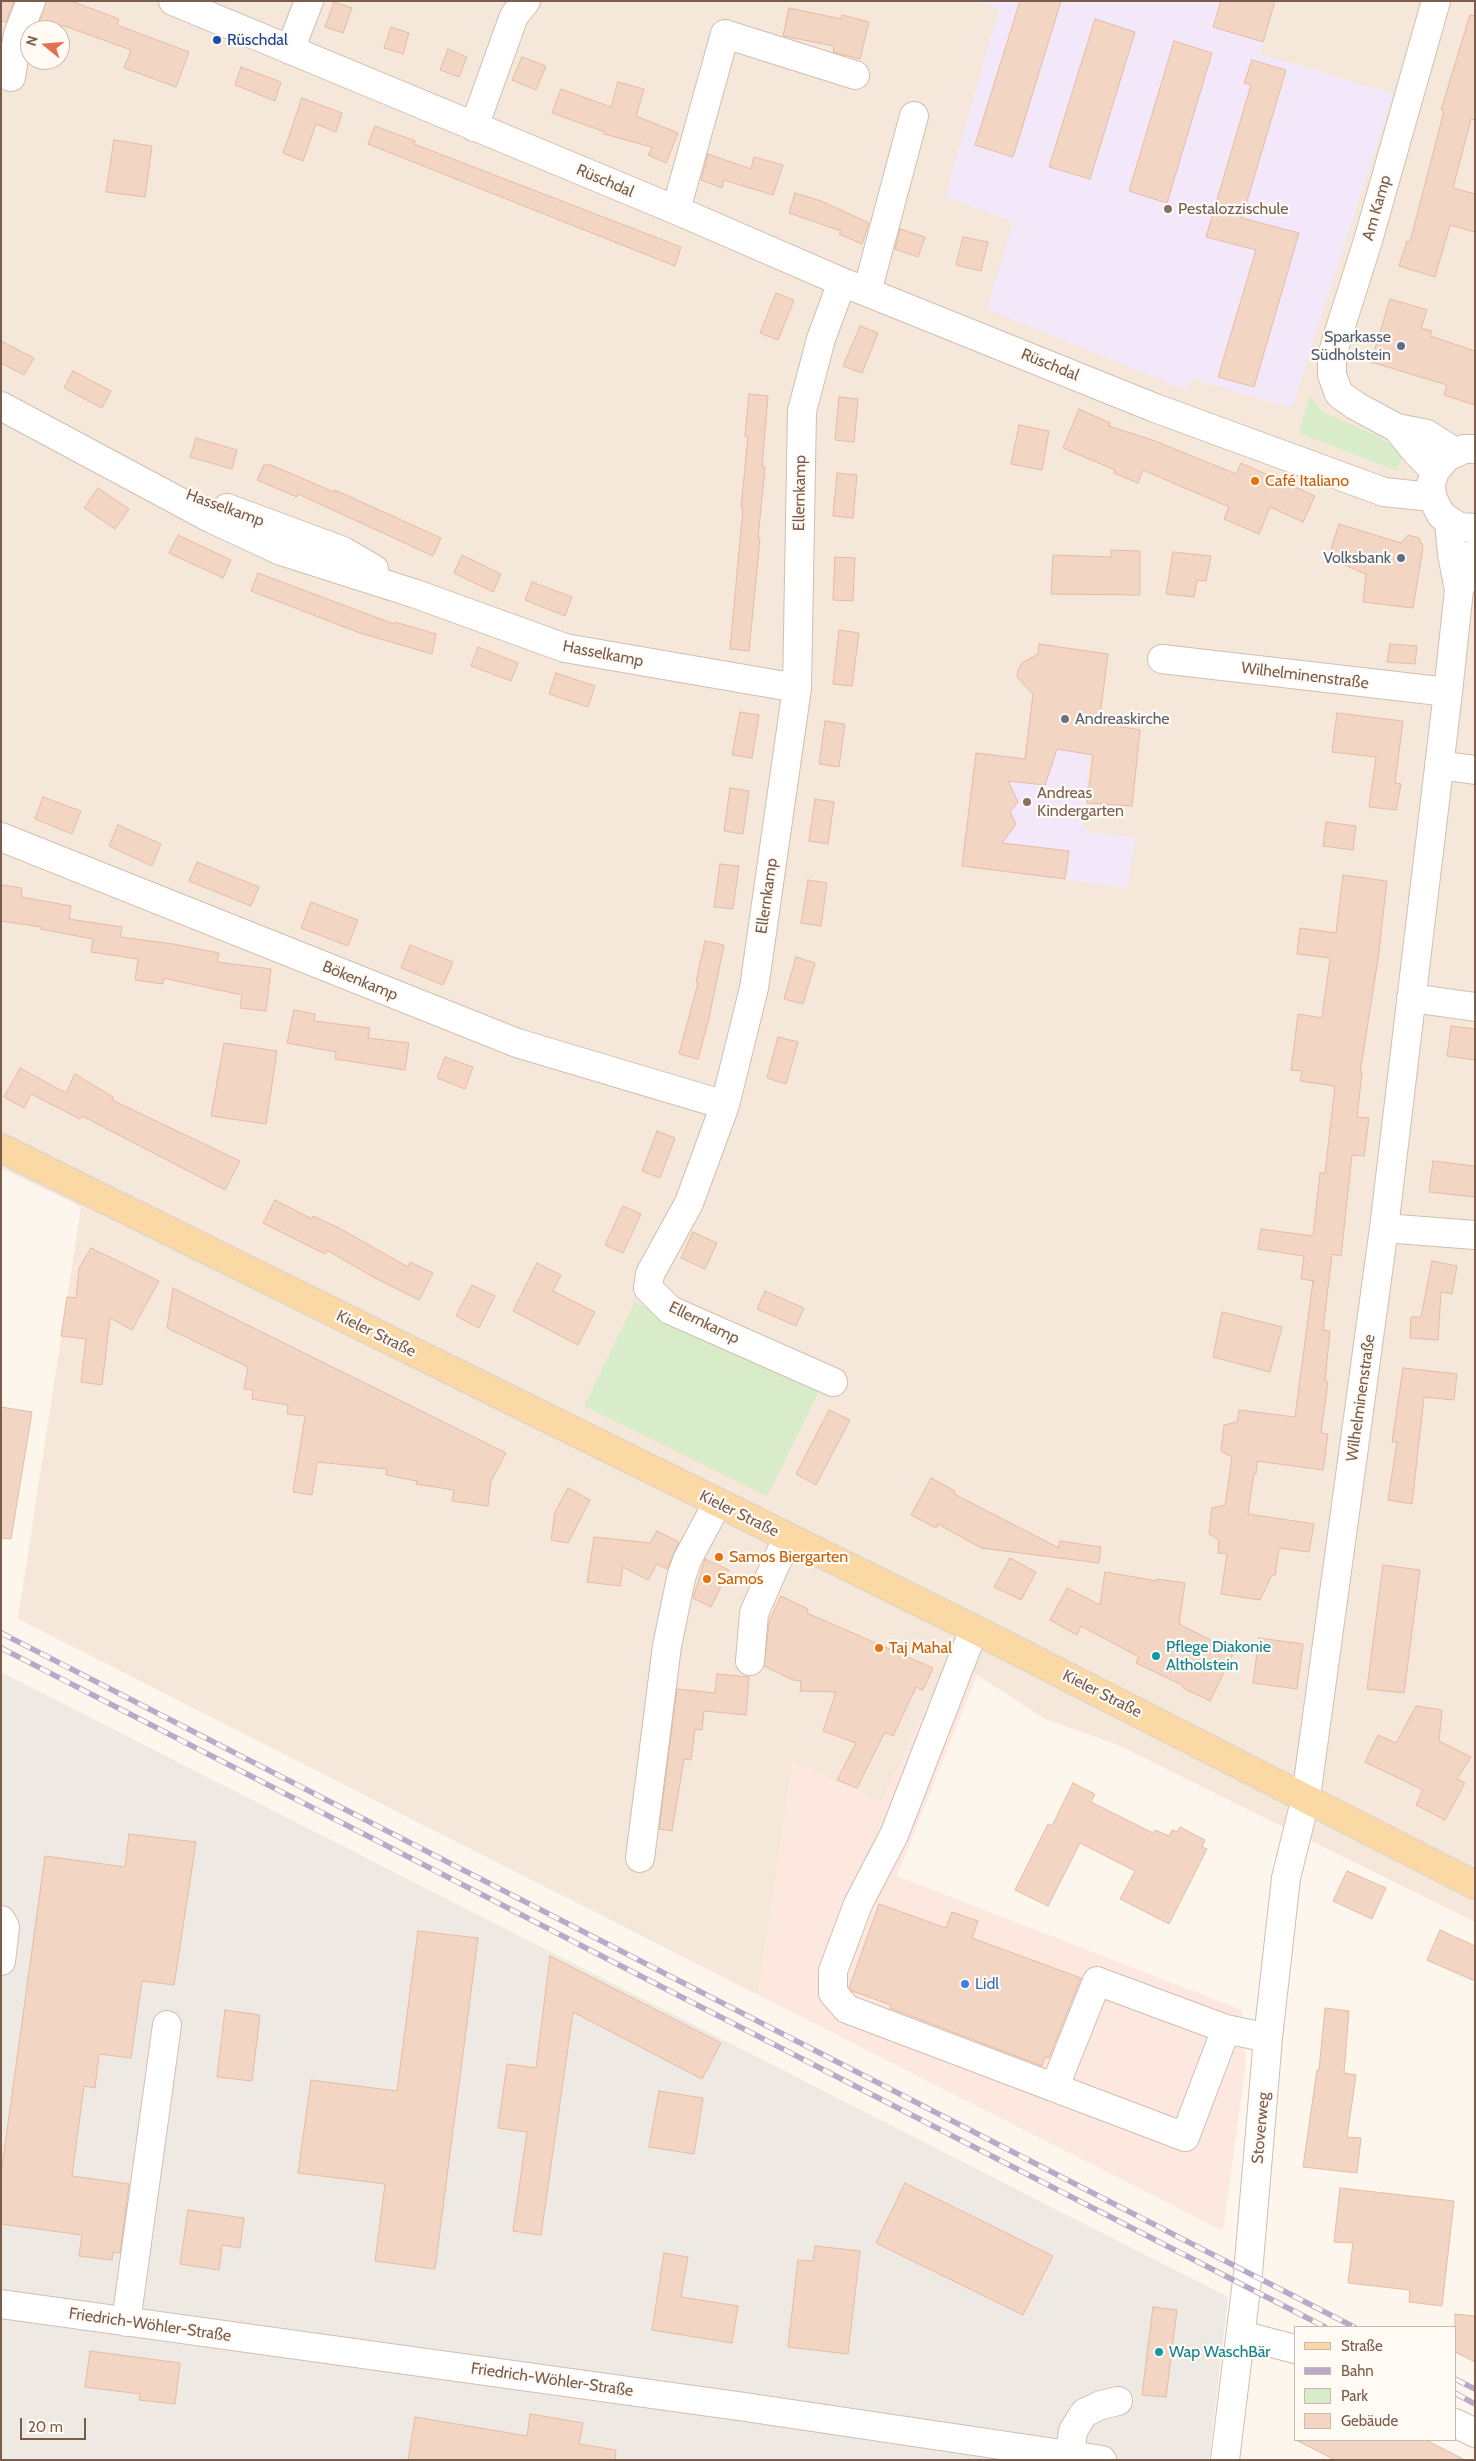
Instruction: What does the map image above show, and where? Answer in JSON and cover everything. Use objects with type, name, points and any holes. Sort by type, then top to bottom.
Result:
[{"type":"main road","name":"Kieler Straße","points":[[1,1148],[717,1504],[974,1629],[1475,1884]]},
{"type":"street","points":[[11,77],[18,34],[30,1]]},
{"type":"street","name":"Rüschdal","points":[[173,1],[676,210],[854,287],[1155,408],[1384,492],[1434,484]]},
{"type":"street","points":[[290,50],[309,1]]},
{"type":"street","points":[[474,126],[514,16],[526,1]]},
{"type":"street","name":"Am Kamp","points":[[1397,428],[1356,406],[1339,394],[1332,375],[1332,356],[1436,1]]},
{"type":"street","points":[[676,210],[725,34],[855,75]]},
{"type":"street","name":"Ellernkamp","points":[[834,1382],[670,1310],[648,1288],[650,1274],[689,1203],[725,1105],[754,988],[797,688],[802,411],[821,339],[854,287],[914,116]]},
{"type":"street","name":"Hasselkamp","points":[[1,406],[139,481],[281,551],[416,594],[565,648],[797,688]]},
{"type":"street","points":[[1397,428],[1416,452],[1434,484],[1441,515],[1459,527],[1475,528]]},
{"type":"street","points":[[1397,428],[1427,434],[1465,450]]},
{"type":"street","points":[[1434,484],[1447,457],[1465,450]]},
{"type":"street","name":"Wilhelminenstraße","points":[[1449,522],[1452,554],[1464,597]]},
{"type":"street","name":"Wilhelminenstraße","points":[[1306,1797],[1384,1228],[1448,692],[1464,597],[1475,553]]},
{"type":"street","name":"Wilhelminenstraße","points":[[1162,659],[1448,692]]},
{"type":"street","points":[[1439,765],[1475,770]]},
{"type":"street","name":"Bökenkamp","points":[[1,837],[516,1043],[725,1105]]},
{"type":"street","points":[[1411,998],[1475,1007]]},
{"type":"street","points":[[1384,1228],[1475,1235]]},
{"type":"street","points":[[640,1858],[667,1646],[681,1578],[688,1560],[717,1504]]},
{"type":"street","points":[[750,1661],[754,1613],[787,1538]]},
{"type":"street","points":[[974,1629],[894,1835],[858,1904],[833,1971],[833,1993],[847,2009],[1055,2086],[1185,2137],[1226,2029]]},
{"type":"street","name":"Stoverweg","points":[[1224,2460],[1241,2335],[1268,2038],[1286,1878],[1306,1797]]},
{"type":"street","points":[[1,1920],[6,1927],[1,1961]]},
{"type":"street","points":[[1055,2086],[1098,1981],[1226,2029],[1268,2038]]},
{"type":"street","points":[[126,2322],[166,2025]]},
{"type":"street","name":"Friedrich-Wöhler-Straße","points":[[2,2309],[126,2322],[745,2407],[1102,2460]]},
{"type":"street","points":[[1241,2335],[1294,2348]]},
{"type":"street","points":[[1070,2455],[1073,2431],[1084,2413],[1101,2405],[1118,2402]]},
{"type":"street","points":[[1456,2424],[1475,2433]]},
{"type":"shaded area","points":[[1,1],[1475,1],[1475,1922],[1118,1745],[1045,1719],[977,1675],[949,1660],[882,1802],[793,1762],[758,1995],[18,1619],[81,1207],[1,1168]]},
{"type":"shaded area","name":"Pestalozzischule","points":[[972,1],[1221,1],[1214,27],[1231,32],[1233,28],[1264,37],[1260,54],[1393,94],[1292,408],[1190,378],[1186,390],[987,309],[1013,222],[945,197],[999,9]]},
{"type":"shaded area","name":"Andreas Kindergarten","points":[[1057,749],[1090,754],[1083,820],[1084,828],[1092,833],[1135,837],[1127,888],[962,866],[976,753],[1022,782],[1045,785]]},
{"type":"shaded area","points":[[949,1660],[977,1675],[897,1876],[1242,2010],[1246,2063],[1223,2231],[758,1995],[793,1762],[882,1802]]},
{"type":"shaded area","points":[[1,1672],[1228,2297],[1209,2460],[1,2460]]},
{"type":"green space","points":[[1310,395],[1322,412],[1376,435],[1404,453],[1397,471],[1299,433]]},
{"type":"green space","points":[[635,1302],[819,1391],[767,1496],[584,1406]]},
{"type":"building","points":[[1,1],[14,1],[6,22],[1,21]]},
{"type":"building","points":[[46,1],[71,1],[119,19],[117,25],[189,52],[176,87],[124,68],[131,50],[70,28],[70,20],[39,20]]},
{"type":"building","points":[[1020,1],[1061,1],[1013,157],[975,145]]},
{"type":"building","points":[[1221,1],[1275,1],[1263,42],[1213,27]]},
{"type":"building","points":[[334,2],[352,8],[343,33],[325,27]]},
{"type":"building","points":[[789,8],[841,19],[842,15],[869,22],[860,59],[833,52],[834,46],[783,36]]},
{"type":"building","points":[[1470,15],[1475,16],[1475,120],[1471,119],[1453,188],[1475,194],[1475,232],[1450,225],[1435,277],[1399,266],[1407,241],[1410,242],[1444,111],[1441,110]]},
{"type":"building","points":[[1095,19],[1135,32],[1090,179],[1049,167]]},
{"type":"building","points":[[391,27],[409,33],[403,54],[384,48]]},
{"type":"building","points":[[1174,41],[1212,53],[1167,203],[1129,191]]},
{"type":"building","points":[[448,49],[467,57],[459,77],[440,70]]},
{"type":"building","points":[[522,57],[546,66],[536,90],[512,80]]},
{"type":"building","points":[[1252,60],[1286,70],[1242,218],[1299,233],[1254,387],[1218,377],[1256,250],[1206,237],[1251,85],[1244,83]]},
{"type":"building","points":[[241,67],[281,82],[275,101],[235,85]]},
{"type":"building","points":[[618,82],[644,89],[636,116],[678,133],[666,163],[648,155],[652,147],[604,134],[605,132],[552,113],[561,89],[611,107]]},
{"type":"building","points":[[302,98],[342,113],[336,132],[316,124],[303,161],[283,153]]},
{"type":"building","points":[[375,126],[415,141],[414,144],[681,247],[675,266],[368,144]]},
{"type":"building","points":[[114,140],[152,146],[145,197],[106,192]]},
{"type":"building","points":[[708,154],[751,169],[754,157],[783,165],[773,195],[724,180],[722,188],[701,180]]},
{"type":"building","points":[[795,193],[821,201],[869,223],[862,244],[839,234],[841,231],[789,213]]},
{"type":"building","points":[[900,229],[925,237],[918,257],[895,249]]},
{"type":"building","points":[[963,237],[988,242],[981,271],[956,265]]},
{"type":"building","points":[[776,293],[794,300],[778,340],[760,333]]},
{"type":"building","points":[[1390,299],[1427,310],[1421,328],[1432,331],[1430,336],[1475,351],[1475,405],[1444,395],[1447,385],[1371,362]]},
{"type":"building","points":[[860,326],[878,333],[862,373],[843,366]]},
{"type":"building","points":[[1,341],[34,358],[24,375],[1,363]]},
{"type":"building","points":[[73,371],[111,391],[102,408],[64,388]]},
{"type":"building","points":[[749,394],[768,396],[762,466],[765,467],[758,538],[760,538],[749,651],[730,649],[743,508],[741,508],[748,437],[745,436]]},
{"type":"building","points":[[839,397],[858,399],[854,442],[835,440]]},
{"type":"building","points":[[1079,409],[1110,423],[1109,426],[1155,441],[1236,474],[1241,463],[1315,496],[1303,522],[1270,507],[1259,534],[1224,519],[1229,507],[1143,470],[1138,483],[1114,473],[1115,470],[1063,448]]},
{"type":"building","points":[[1019,425],[1049,431],[1042,470],[1011,464]]},
{"type":"building","points":[[196,438],[237,450],[232,469],[190,457]]},
{"type":"building","points":[[264,465],[271,465],[334,492],[335,490],[441,538],[433,556],[298,494],[297,497],[257,480]]},
{"type":"building","points":[[837,473],[857,475],[853,518],[833,516]]},
{"type":"building","points":[[98,488],[129,509],[115,529],[84,508]]},
{"type":"building","points":[[1339,524],[1401,543],[1408,535],[1419,538],[1423,547],[1413,608],[1363,602],[1366,574],[1328,558]]},
{"type":"building","points":[[178,535],[231,560],[223,578],[169,553]]},
{"type":"building","points":[[1111,550],[1140,551],[1140,595],[1051,594],[1053,555],[1111,557]]},
{"type":"building","points":[[1173,552],[1211,556],[1206,581],[1197,580],[1194,597],[1166,594]]},
{"type":"building","points":[[462,555],[501,574],[493,592],[454,573]]},
{"type":"building","points":[[835,557],[855,558],[853,601],[833,600]]},
{"type":"building","points":[[258,573],[394,624],[395,622],[436,634],[432,654],[360,633],[251,591]]},
{"type":"building","points":[[532,582],[572,597],[565,616],[525,600]]},
{"type":"building","points":[[839,630],[859,633],[852,686],[833,684]]},
{"type":"building","points":[[1039,644],[1108,654],[1099,723],[1140,730],[1132,806],[1087,803],[1093,755],[1057,749],[1045,785],[1008,781],[1018,802],[1010,812],[1016,824],[1002,843],[1069,851],[1065,879],[962,866],[976,753],[1025,759],[1033,694],[1017,677],[1022,663],[1038,654]]},
{"type":"building","points":[[1390,644],[1417,646],[1415,664],[1387,662]]},
{"type":"building","points":[[478,647],[518,663],[511,681],[471,666]]},
{"type":"building","points":[[556,673],[595,686],[588,707],[549,694]]},
{"type":"building","points":[[740,712],[759,715],[752,758],[732,755]]},
{"type":"building","points":[[1337,713],[1403,721],[1395,783],[1401,784],[1396,810],[1369,807],[1376,757],[1332,752]]},
{"type":"building","points":[[825,721],[845,724],[839,767],[819,764]]},
{"type":"building","points":[[730,788],[749,791],[743,834],[724,831]]},
{"type":"building","points":[[43,797],[81,811],[72,834],[35,819]]},
{"type":"building","points":[[815,799],[834,802],[828,844],[809,841]]},
{"type":"building","points":[[1326,822],[1356,826],[1353,850],[1323,846]]},
{"type":"building","points":[[118,825],[161,844],[152,866],[109,846]]},
{"type":"building","points":[[197,862],[259,887],[251,906],[189,881]]},
{"type":"building","points":[[720,864],[739,866],[733,909],[714,907]]},
{"type":"building","points":[[1343,875],[1387,881],[1378,959],[1360,1073],[1362,1073],[1357,1117],[1369,1118],[1364,1156],[1352,1155],[1341,1256],[1332,1254],[1323,1330],[1330,1331],[1325,1381],[1328,1382],[1321,1433],[1328,1434],[1323,1470],[1257,1461],[1248,1514],[1314,1524],[1309,1552],[1279,1548],[1275,1576],[1272,1575],[1260,1600],[1221,1594],[1227,1554],[1218,1553],[1219,1540],[1209,1534],[1212,1508],[1225,1505],[1232,1457],[1221,1451],[1224,1425],[1237,1422],[1239,1410],[1295,1417],[1313,1281],[1315,1281],[1301,1279],[1304,1256],[1258,1249],[1261,1229],[1313,1236],[1320,1173],[1325,1173],[1335,1086],[1300,1081],[1302,1071],[1291,1070],[1298,1014],[1322,1018],[1330,958],[1297,954],[1300,928],[1336,933]]},
{"type":"building","points":[[808,880],[827,883],[821,926],[801,923]]},
{"type":"building","points":[[1,885],[22,888],[21,897],[71,906],[69,919],[122,927],[120,937],[173,944],[219,953],[217,962],[271,969],[266,1011],[240,1008],[242,995],[163,978],[163,984],[135,980],[138,959],[91,952],[93,939],[40,929],[41,927],[1,921]]},
{"type":"building","points":[[311,902],[358,920],[348,946],[301,928]]},
{"type":"building","points":[[705,941],[724,945],[709,1018],[698,1059],[679,1054],[698,983],[696,982]]},
{"type":"building","points":[[410,945],[453,962],[443,985],[401,968]]},
{"type":"building","points":[[796,957],[815,963],[803,1004],[784,999]]},
{"type":"building","points":[[294,1010],[315,1014],[314,1021],[370,1028],[368,1038],[409,1043],[405,1070],[335,1059],[336,1052],[287,1043]]},
{"type":"building","points":[[1451,1026],[1475,1029],[1475,1060],[1447,1056]]},
{"type":"building","points":[[778,1037],[798,1042],[786,1084],[767,1078]]},
{"type":"building","points":[[224,1043],[277,1051],[266,1124],[211,1116]]},
{"type":"building","points":[[445,1057],[473,1067],[465,1089],[437,1078]]},
{"type":"building","points":[[20,1068],[66,1093],[75,1074],[113,1097],[112,1100],[240,1161],[225,1190],[82,1116],[80,1119],[31,1094],[24,1108],[4,1097]]},
{"type":"building","points":[[657,1131],[675,1138],[660,1178],[642,1171]]},
{"type":"building","points":[[1433,1161],[1475,1166],[1475,1197],[1429,1192]]},
{"type":"building","points":[[275,1200],[312,1219],[313,1216],[339,1228],[408,1267],[410,1262],[433,1273],[419,1300],[373,1277],[327,1250],[325,1254],[263,1223]]},
{"type":"building","points":[[623,1206],[641,1214],[623,1253],[605,1245]]},
{"type":"building","points":[[693,1232],[717,1243],[705,1269],[681,1258]]},
{"type":"building","points":[[91,1248],[159,1281],[132,1330],[110,1318],[102,1385],[81,1382],[86,1339],[61,1336],[67,1297],[76,1298],[79,1268]]},
{"type":"building","points":[[1432,1261],[1457,1266],[1452,1294],[1441,1292],[1438,1340],[1410,1338],[1411,1317],[1421,1317]]},
{"type":"building","points":[[537,1263],[561,1275],[553,1291],[595,1312],[578,1345],[513,1311]]},
{"type":"building","points":[[472,1285],[495,1296],[479,1328],[456,1316]]},
{"type":"building","points":[[173,1288],[506,1453],[491,1481],[488,1506],[452,1501],[454,1490],[416,1484],[417,1481],[386,1475],[387,1469],[317,1462],[312,1495],[293,1492],[305,1416],[287,1414],[288,1405],[252,1399],[253,1390],[244,1389],[248,1367],[167,1328]]},
{"type":"building","points":[[765,1291],[804,1308],[796,1326],[757,1309]]},
{"type":"building","points":[[1222,1312],[1282,1327],[1270,1372],[1213,1357]]},
{"type":"building","points":[[1403,1368],[1457,1374],[1454,1400],[1424,1397],[1412,1504],[1388,1500],[1397,1442],[1392,1442]]},
{"type":"building","points":[[1,1407],[32,1412],[11,1539],[1,1538]]},
{"type":"building","points":[[829,1410],[850,1420],[816,1485],[796,1474]]},
{"type":"building","points":[[931,1478],[955,1491],[954,1494],[1059,1548],[1060,1541],[1101,1547],[1099,1563],[981,1548],[938,1524],[936,1528],[911,1515]]},
{"type":"building","points":[[568,1488],[590,1500],[568,1543],[551,1540],[555,1512]]},
{"type":"building","points":[[657,1531],[679,1542],[667,1569],[657,1564],[648,1580],[623,1567],[620,1586],[587,1582],[594,1537],[650,1543]]},
{"type":"building","points":[[1010,1558],[1036,1572],[1021,1600],[994,1587]]},
{"type":"building","points":[[705,1559],[729,1570],[711,1607],[693,1598]]},
{"type":"building","points":[[1383,1565],[1420,1570],[1404,1693],[1367,1689]]},
{"type":"building","points":[[1105,1572],[1157,1581],[1157,1579],[1185,1583],[1179,1624],[1234,1652],[1210,1701],[1136,1663],[1139,1657],[1081,1626],[1077,1635],[1050,1620],[1067,1588],[1100,1605]]},
{"type":"building","points":[[781,1596],[808,1609],[807,1613],[933,1668],[923,1690],[916,1687],[893,1736],[885,1732],[857,1788],[837,1780],[856,1743],[823,1731],[836,1692],[800,1691],[801,1681],[793,1680],[764,1666],[769,1622]]},
{"type":"building","points":[[1259,1638],[1303,1644],[1297,1689],[1253,1683]]},
{"type":"building","points":[[717,1674],[749,1677],[746,1715],[704,1711],[702,1730],[695,1729],[691,1760],[684,1759],[672,1831],[659,1829],[677,1689],[715,1693]]},
{"type":"building","points":[[1416,1706],[1442,1710],[1439,1741],[1471,1757],[1457,1779],[1465,1783],[1445,1820],[1416,1805],[1423,1790],[1365,1762],[1378,1735],[1396,1743]]},
{"type":"building","points":[[1073,1783],[1095,1794],[1091,1802],[1153,1833],[1155,1830],[1169,1836],[1172,1830],[1177,1832],[1180,1827],[1205,1840],[1202,1847],[1207,1849],[1169,1924],[1120,1899],[1135,1871],[1080,1843],[1048,1906],[1015,1890],[1048,1824],[1052,1826]]},
{"type":"building","points":[[129,1834],[196,1842],[174,1985],[142,1981],[131,2058],[99,2054],[95,2088],[84,2086],[72,2176],[129,2184],[120,2253],[113,2252],[112,2260],[79,2256],[82,2235],[1,2224],[1,2174],[45,1856],[125,1867]]},
{"type":"building","points":[[1347,1871],[1386,1888],[1372,1919],[1333,1901]]},
{"type":"building","name":"Lidl","points":[[879,1904],[946,1928],[952,1912],[978,1921],[972,1938],[1081,1978],[1049,2058],[1045,2057],[1042,2066],[890,2008],[891,2005],[852,1991],[849,1988]]},
{"type":"building","points":[[1440,1930],[1475,1946],[1475,1981],[1427,1960]]},
{"type":"building","points":[[418,1931],[478,1938],[435,2269],[375,2261],[385,2184],[298,2173],[311,2080],[397,2091]]},
{"type":"building","points":[[550,1956],[721,2043],[702,2079],[573,2012],[541,2235],[513,2231],[527,2132],[498,2128],[507,2064],[536,2068]]},
{"type":"building","points":[[1325,2008],[1349,2011],[1344,2073],[1356,2075],[1347,2137],[1361,2138],[1357,2173],[1303,2167],[1317,2070],[1319,2070]]},
{"type":"building","points":[[225,2010],[260,2015],[252,2081],[217,2077]]},
{"type":"building","points":[[659,2091],[703,2098],[694,2154],[649,2147]]},
{"type":"building","points":[[905,2183],[1053,2256],[1023,2315],[876,2243]]},
{"type":"building","points":[[1340,2188],[1454,2201],[1442,2306],[1409,2302],[1410,2290],[1348,2283],[1353,2243],[1334,2242]]},
{"type":"building","points":[[188,2210],[244,2218],[240,2248],[222,2245],[219,2270],[180,2264]]},
{"type":"building","points":[[815,2246],[860,2251],[848,2354],[788,2347],[798,2260],[813,2261]]},
{"type":"building","points":[[664,2253],[688,2257],[681,2297],[738,2306],[732,2343],[652,2330]]},
{"type":"building","name":"Wap WaschBär","points":[[1153,2307],[1177,2310],[1166,2397],[1142,2395]]},
{"type":"building","points":[[1455,2314],[1475,2316],[1475,2362],[1456,2352]]},
{"type":"building","points":[[90,2351],[180,2363],[175,2404],[139,2400],[140,2394],[85,2387]]},
{"type":"building","points":[[530,2414],[583,2423],[579,2444],[616,2450],[615,2460],[408,2460],[415,2417],[527,2436]]},
{"type":"building","points":[[1298,2441],[1428,2441],[1465,2460],[1335,2460]]},
{"type":"railway","points":[[1,1633],[1352,2326]]},
{"type":"railway","points":[[1,1648],[1323,2326]]},
{"type":"railway","points":[[1456,2380],[1475,2389]]},
{"type":"railway","points":[[1456,2394],[1475,2404]]},
{"type":"place","name":"Rüschdal","points":[[217,40]]},
{"type":"place","name":"Pestalozzischule","points":[[1168,209]]},
{"type":"place","name":"Sparkasse Südholstein","points":[[1401,346]]},
{"type":"place","name":"Café Italiano","points":[[1255,481]]},
{"type":"place","name":"Volksbank","points":[[1401,558]]},
{"type":"place","name":"Andreaskirche","points":[[1065,719]]},
{"type":"place","name":"Andreas Kindergarten","points":[[1027,802]]},
{"type":"place","name":"Samos Biergarten","points":[[719,1557]]},
{"type":"place","name":"Samos","points":[[707,1579]]},
{"type":"place","name":"Taj Mahal","points":[[879,1648]]},
{"type":"place","name":"Pflege Diakonie Altholstein","points":[[1156,1656]]},
{"type":"place","name":"Lidl","points":[[965,1984]]},
{"type":"place","name":"Wap WaschBär","points":[[1159,2352]]}]
